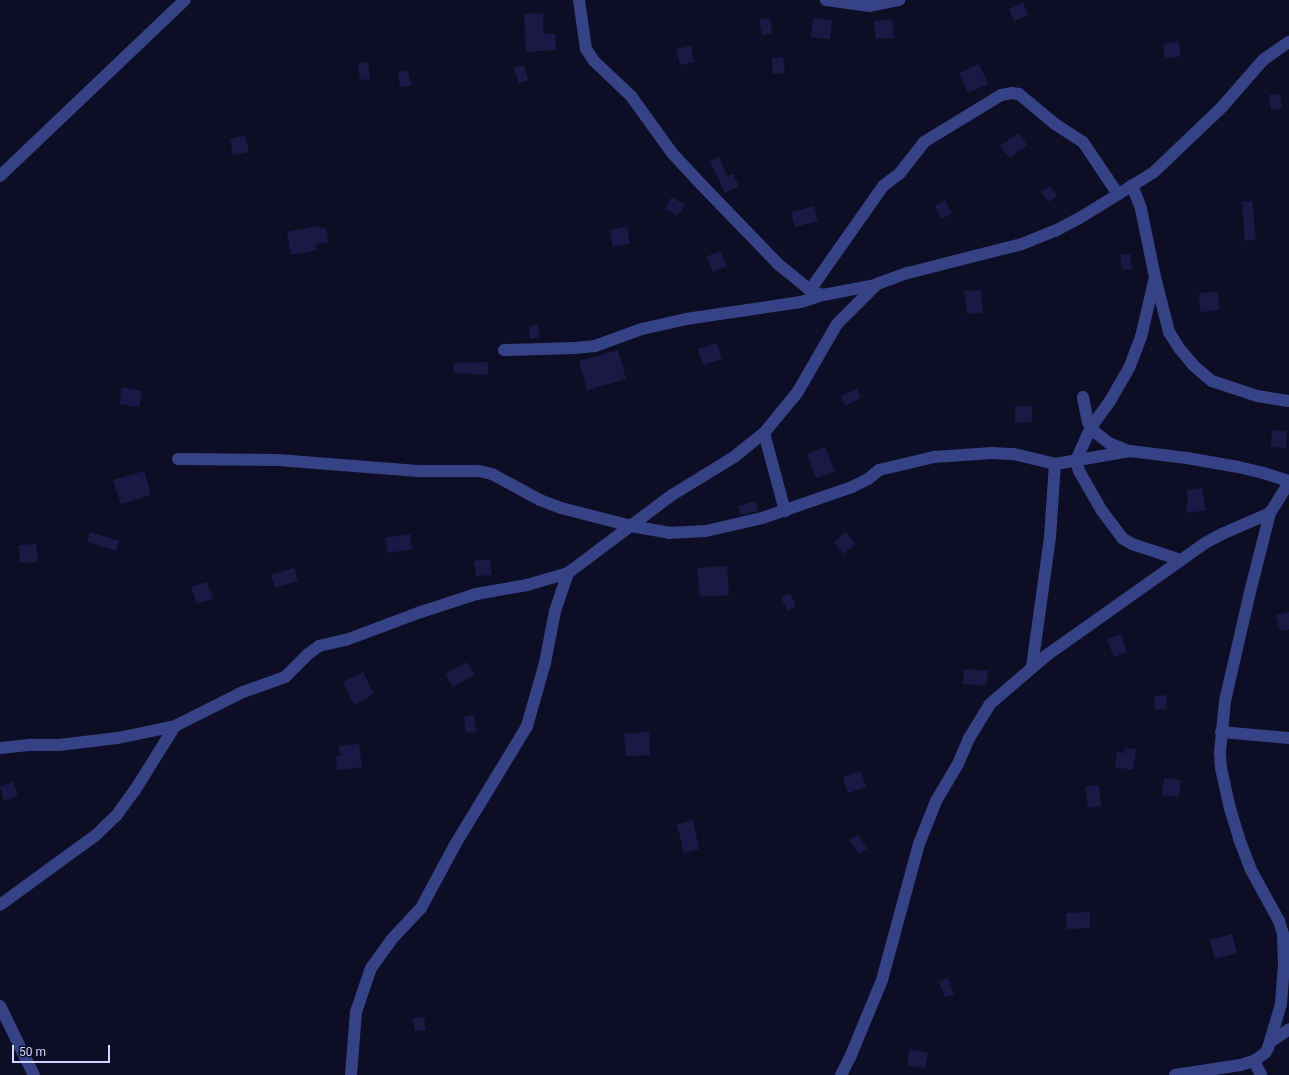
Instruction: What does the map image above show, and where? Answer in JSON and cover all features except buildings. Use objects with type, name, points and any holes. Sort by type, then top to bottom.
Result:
[{"type":"street","points":[[0,176],[185,0]]},
{"type":"street","points":[[579,0],[586,49],[594,61],[631,96],[672,153],[778,264],[810,290],[823,295]]},
{"type":"street","points":[[826,0],[864,6],[899,0]]},
{"type":"street","points":[[504,350],[595,346],[642,329],[686,319],[801,302],[823,295],[877,284],[908,273],[1035,240],[1078,218],[1154,172],[1223,106],[1263,60],[1289,42]]},
{"type":"street","points":[[810,290],[883,186],[900,173],[924,142],[1001,95],[1012,93],[1018,94],[1055,124],[1083,142],[1118,194]]},
{"type":"street","points":[[1132,185],[1141,209],[1155,277],[1169,332],[1179,348],[1194,366],[1212,381],[1229,388],[1257,396],[1289,401]]},
{"type":"street","points":[[1155,277],[1141,337],[1129,368],[1110,401],[1091,427],[1076,461],[1079,471],[1102,511],[1122,538],[1132,544],[1181,560]]},
{"type":"street","points":[[0,748],[31,745],[59,745],[118,738],[175,726],[243,692],[285,677],[308,654],[320,646],[346,640],[421,612],[476,594],[527,585],[568,573],[677,491],[734,457],[764,433],[796,393],[837,324],[877,284]]},
{"type":"street","points":[[1083,397],[1085,414],[1091,427],[1109,443],[1130,451],[1187,458],[1238,467],[1263,473],[1289,482],[1270,513],[1225,701],[1221,732],[1221,768],[1230,810],[1251,870],[1279,921],[1283,934],[1284,964],[1281,1004],[1270,1042],[1265,1053],[1254,1061],[1240,1065],[1175,1075]]},
{"type":"street","points":[[764,433],[784,511]]},
{"type":"street","points":[[178,458],[278,460],[418,471],[479,471],[492,474],[540,500],[561,508],[631,526],[669,533],[706,531],[784,511],[852,487],[868,479],[879,470],[934,457],[992,453],[1014,454],[1055,464],[1130,451]]},
{"type":"street","points":[[1032,668],[1050,537],[1055,464]]},
{"type":"street","points":[[841,1075],[855,1048],[882,980],[920,844],[936,801],[958,764],[968,740],[990,704],[1047,655],[1181,560],[1222,534],[1270,513]]},
{"type":"street","points":[[351,1075],[356,1012],[371,968],[391,940],[421,908],[456,843],[527,726],[545,663],[555,611],[568,573]]},
{"type":"street","points":[[0,904],[96,836],[116,816],[135,790],[175,726]]},
{"type":"street","points":[[1221,732],[1289,738]]},
{"type":"street","points":[[0,1006],[34,1075]]},
{"type":"street","points":[[1270,1042],[1289,1029]]},
{"type":"street","points":[[1254,1061],[1261,1075]]}]
